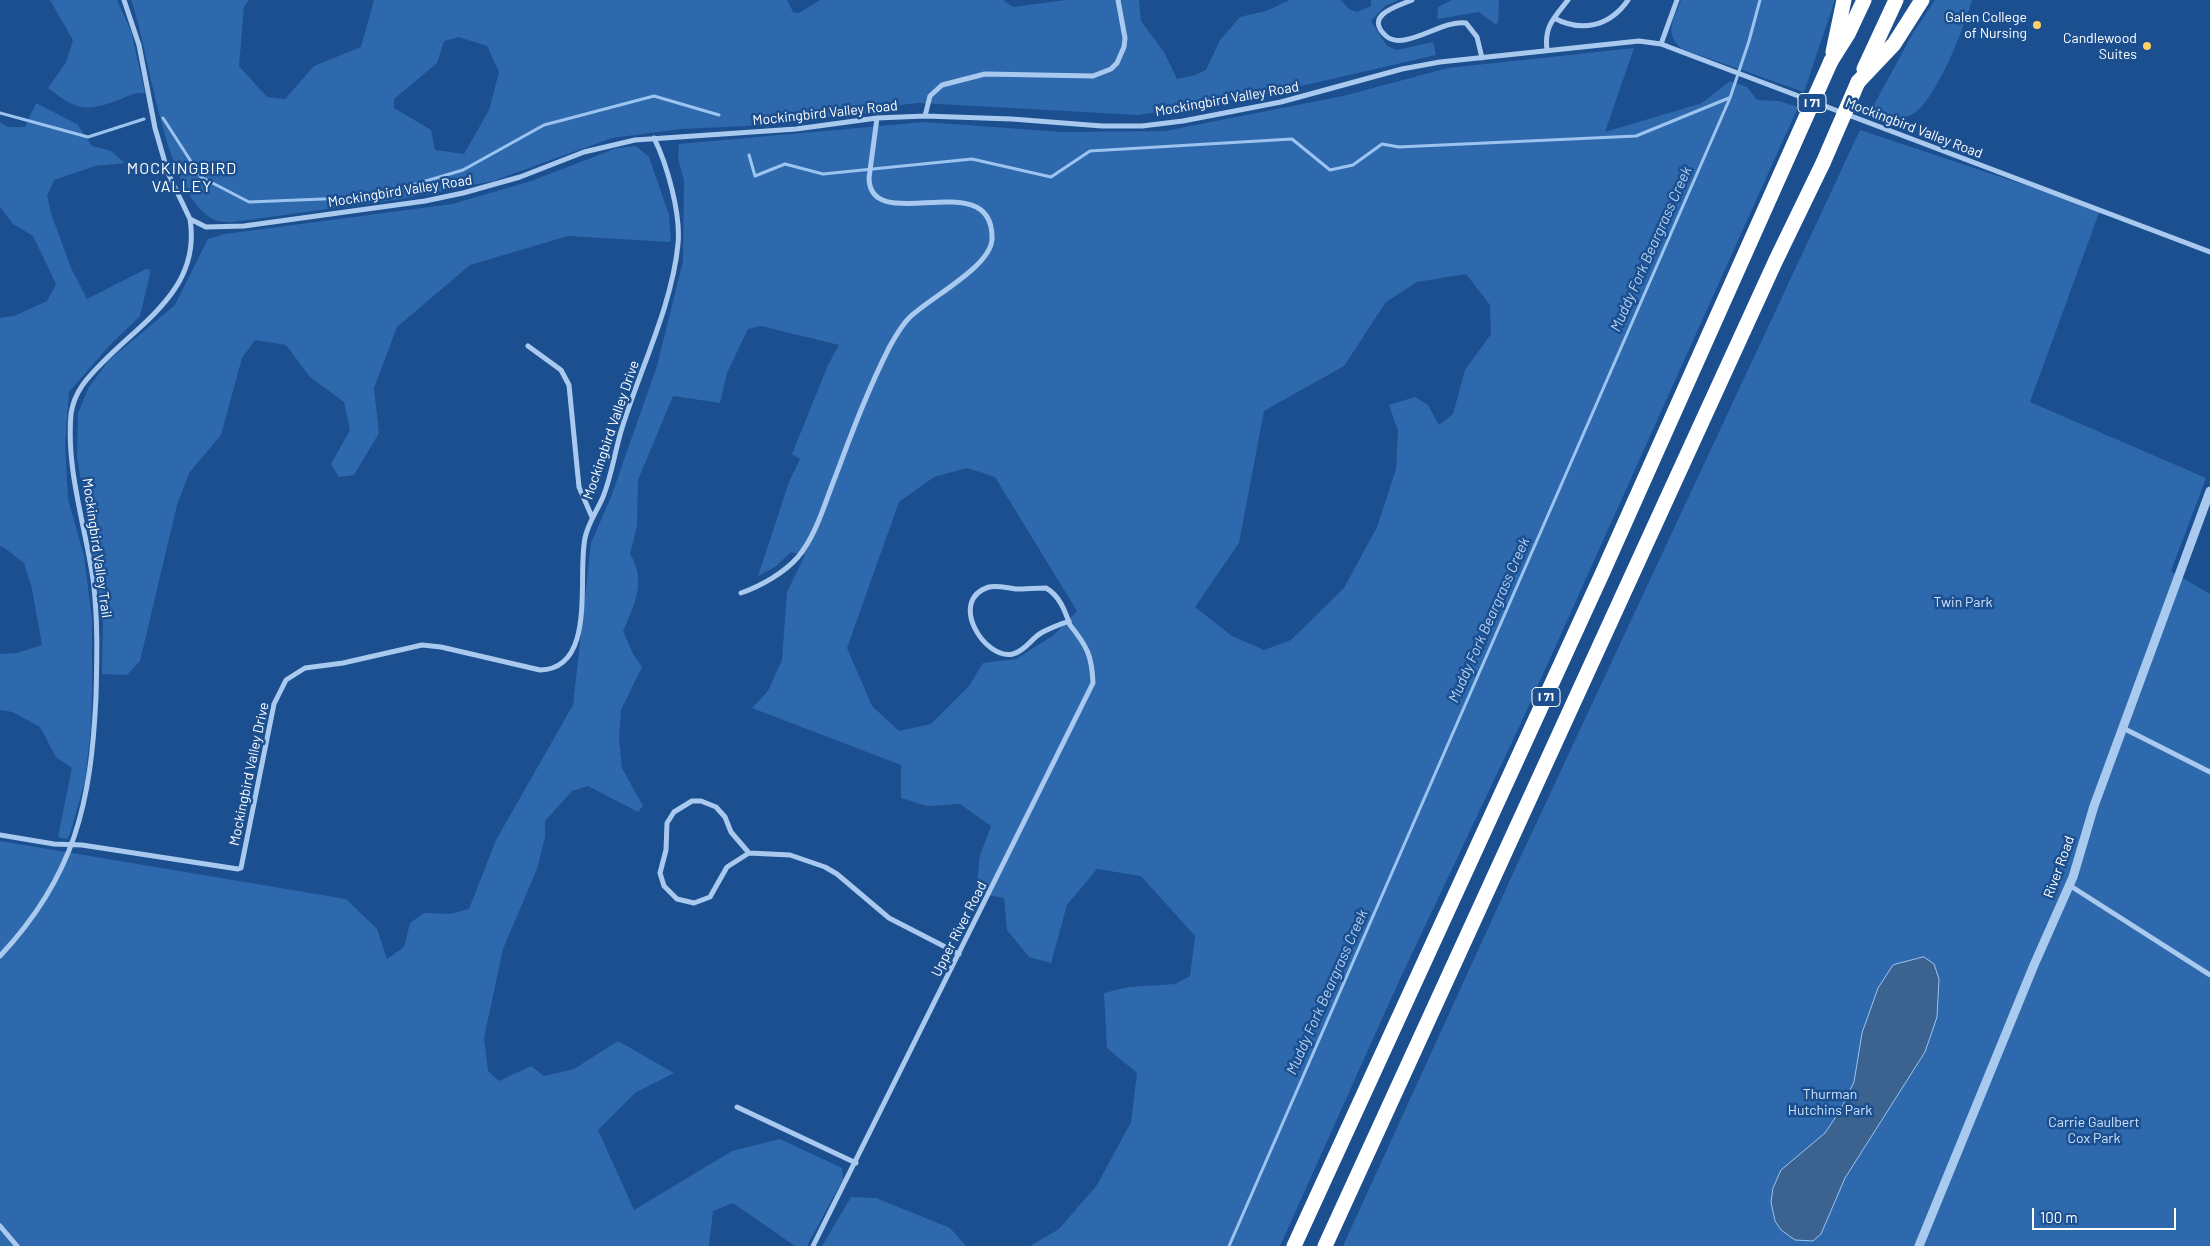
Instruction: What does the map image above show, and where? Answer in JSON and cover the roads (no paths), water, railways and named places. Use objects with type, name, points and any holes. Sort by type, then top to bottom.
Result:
[{"type":"highway","points":[[1831,61],[1844,0]]},
{"type":"highway","name":"I 71","points":[[1294,1246],[1602,574],[1831,61],[1848,34],[1864,0]]},
{"type":"highway","name":"I 71","points":[[1325,1246],[1772,269],[1823,163],[1896,0]]},
{"type":"highway","points":[[1858,82],[1894,44],[1922,0]]},
{"type":"street","points":[[124,0],[139,45],[159,147],[168,174],[190,219]]},
{"type":"street","points":[[925,116],[930,96],[942,85],[985,74],[1093,76],[1110,69],[1122,56],[1124,47],[1125,38],[1118,0]]},
{"type":"street","points":[[1412,0],[1388,10],[1380,16],[1378,22],[1388,38],[1402,42],[1456,22],[1466,23],[1477,37],[1482,58]]},
{"type":"street","points":[[1547,50],[1546,36],[1548,28],[1568,0]]},
{"type":"street","points":[[1554,18],[1572,25],[1600,24],[1616,15],[1628,0]]},
{"type":"street","points":[[1661,44],[1677,0]]},
{"type":"street","name":"Mockingbird Valley Road","points":[[190,219],[206,227],[244,226],[425,201],[496,184],[610,144],[654,138],[796,129],[877,118],[925,116],[1012,119],[1102,126],[1142,126],[1183,121],[1281,102],[1402,69],[1547,50],[1639,41],[1661,44],[1730,72],[2210,252]]},
{"type":"street","points":[[741,593],[754,588],[774,576],[799,556],[811,536],[864,404],[890,346],[908,319],[975,268],[989,249],[992,241],[989,218],[976,206],[967,203],[890,203],[872,195],[869,188],[869,176],[877,118]]},
{"type":"street","name":"Mockingbird Valley Drive","points":[[0,836],[241,868],[274,704],[286,680],[305,668],[342,663],[422,645],[441,647],[540,670],[561,665],[574,649],[579,636],[582,556],[592,517],[603,497],[622,427],[648,358],[675,266],[679,232],[676,209],[654,138]]},
{"type":"street","name":"Mockingbird Valley Trail","points":[[0,956],[28,924],[46,899],[71,845],[86,800],[91,768],[97,658],[96,608],[71,447],[72,412],[77,394],[85,380],[170,296],[188,264],[192,246],[190,219]]},
{"type":"street","points":[[528,346],[561,370],[566,377],[570,395],[579,487],[592,517]]},
{"type":"street","name":"River Road","points":[[1920,1246],[2034,965],[2069,885],[2094,806],[2210,491]]},
{"type":"street","name":"Upper River Road","points":[[813,1246],[856,1163],[1093,683],[1092,660],[1084,642],[1069,622],[1062,605],[1053,592],[1046,588],[989,587],[977,594],[971,604],[969,614],[972,624],[995,650],[1004,654],[1013,654],[1022,650],[1039,634],[1069,622]]},
{"type":"street","points":[[2123,728],[2210,772]]},
{"type":"street","points":[[749,854],[731,832],[720,810],[701,801],[685,804],[674,812],[666,823],[666,850],[660,873],[664,886],[677,899],[694,903],[710,897],[727,867],[749,854],[790,855],[814,862],[837,874],[889,918],[959,954]]},
{"type":"street","points":[[2069,885],[2210,975]]},
{"type":"street","points":[[737,1106],[856,1163]]},
{"type":"street","points":[[0,1226],[17,1246]]},
{"type":"waterway","name":"Muddy Fork Beargrass Creek","points":[[1229,1246],[1730,98],[1760,0]]},
{"type":"waterway","points":[[163,118],[201,177],[249,202],[372,197],[463,170],[544,125],[654,96],[719,115]]},
{"type":"waterway","points":[[749,155],[755,176],[785,164],[823,174],[972,159],[1051,177],[1090,151],[1292,139],[1330,170],[1353,165],[1382,144],[1399,147],[1636,136],[1729,98]]},
{"type":"waterway","points":[[0,113],[88,137],[144,119]]},
{"type":"place","name":"Galen College of Nursing","points":[[2037,25]]},
{"type":"place","name":"Candlewood Suites","points":[[2147,46]]},
{"type":"district","name":"MOCKINGBIRD VALLEY","points":[[182,178]]},
{"type":"park label","name":"Twin Park","points":[[1963,602]]},
{"type":"park label","name":"Thurman Hutchins Park","points":[[1830,1102]]},
{"type":"park label","name":"Carrie Gaulbert Cox Park","points":[[2094,1130]]}]
